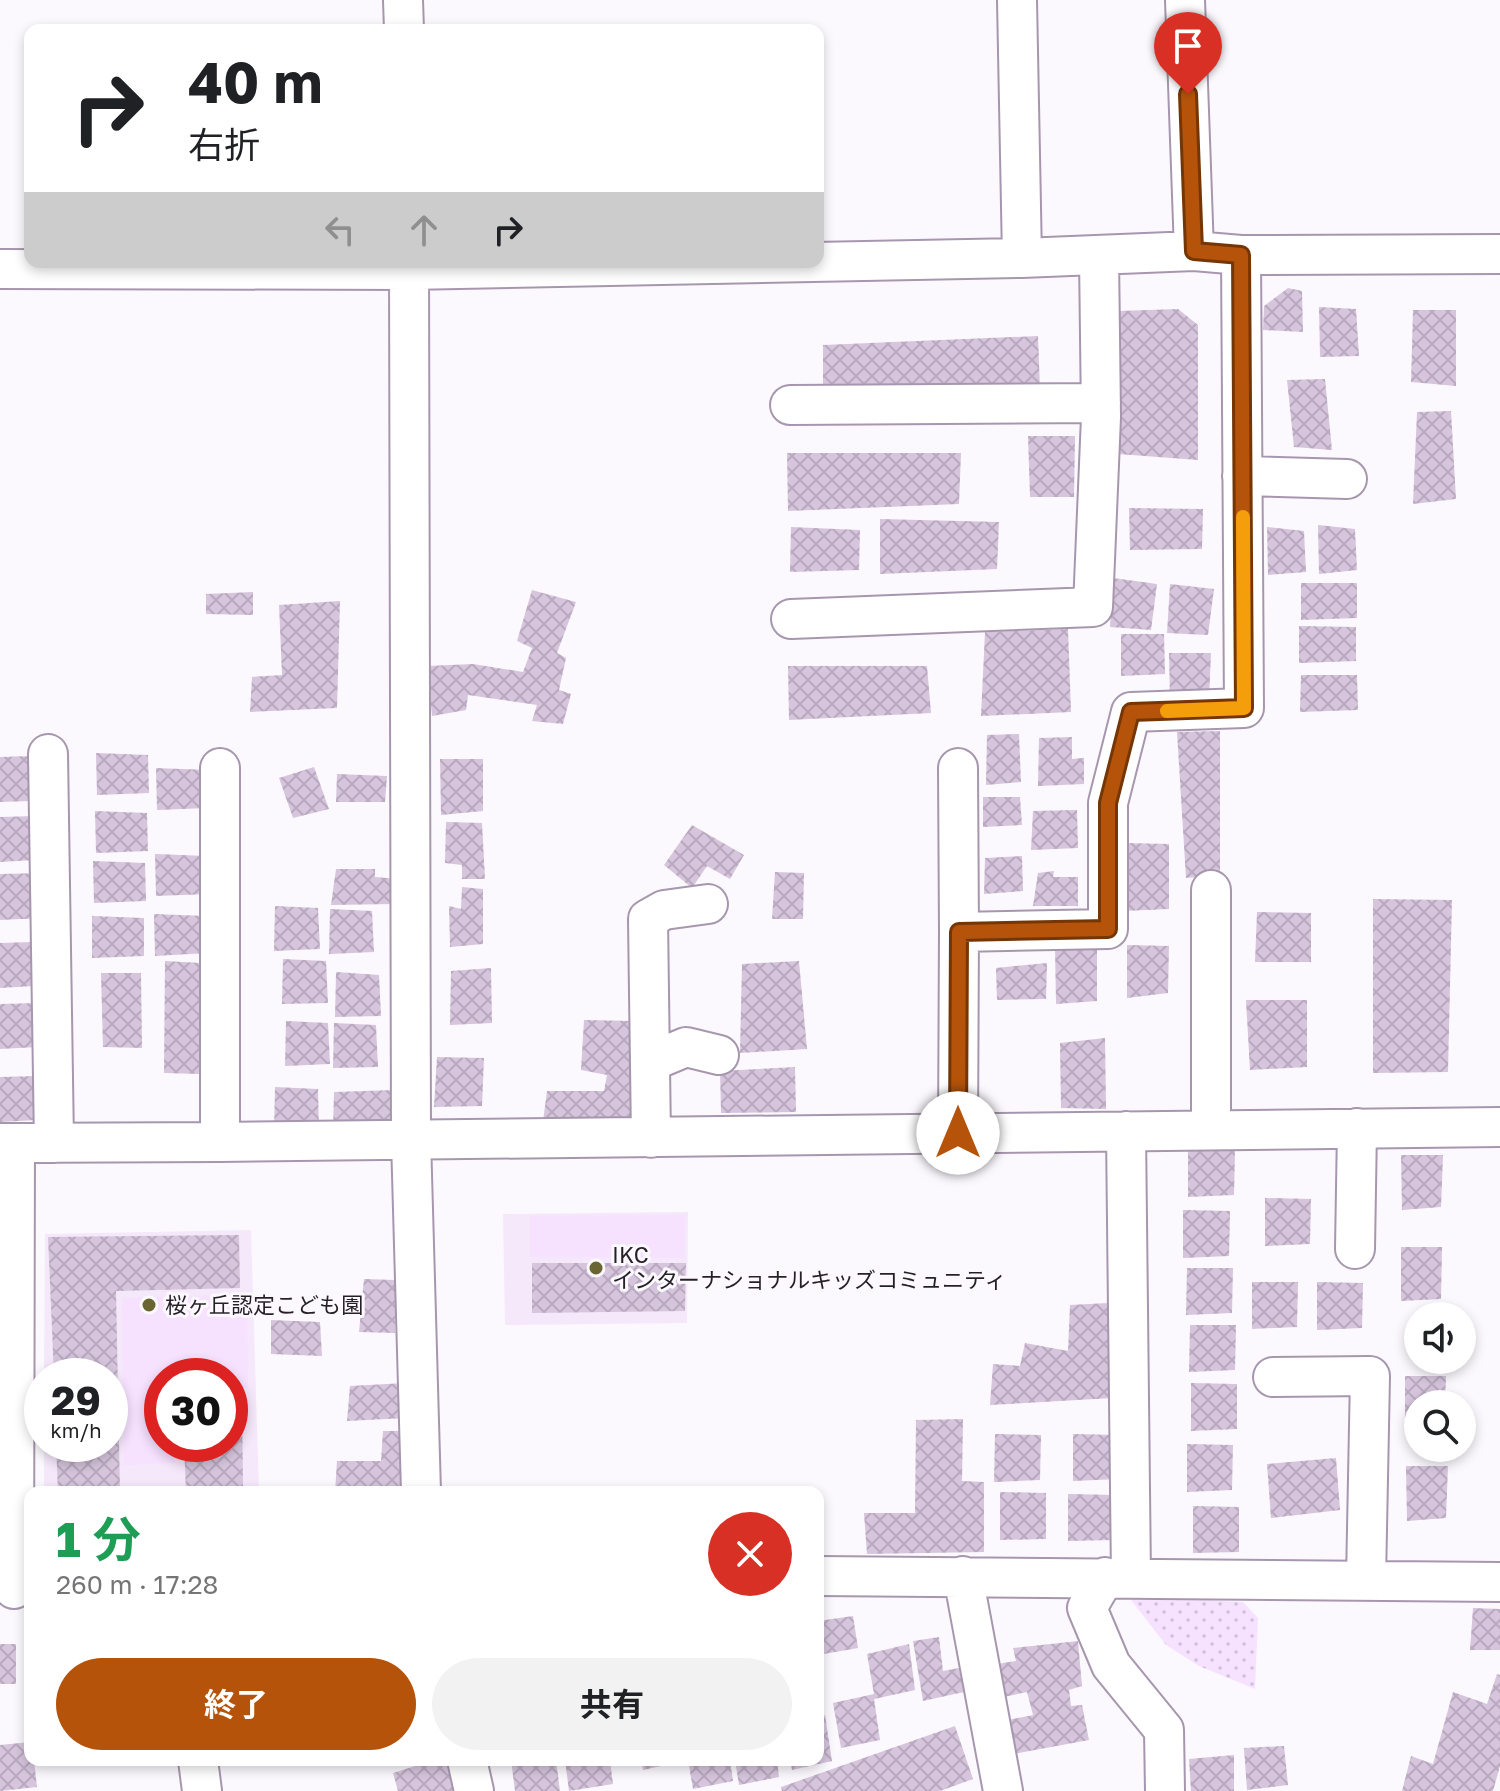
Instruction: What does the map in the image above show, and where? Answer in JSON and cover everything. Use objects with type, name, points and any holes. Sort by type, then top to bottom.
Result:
[{"type":"street","points":[[403,0],[404,24]]},
{"type":"street","points":[[1017,0],[1022,258]]},
{"type":"street","points":[[1185,0],[1194,251]]},
{"type":"street","points":[[824,261],[1022,258],[1194,251],[1241,255],[1500,254]]},
{"type":"street","points":[[791,619],[1093,607],[1101,403],[1099,255]]},
{"type":"street","points":[[959,932],[1108,929],[1108,803],[1131,712],[1244,708],[1241,255]]},
{"type":"street","points":[[0,269],[136,268]]},
{"type":"street","points":[[409,268],[411,1139],[421,1486]]},
{"type":"street","points":[[790,405],[1101,403]]},
{"type":"street","points":[[1242,476],[1347,479]]},
{"type":"street","points":[[48,754],[54,1143]]},
{"type":"street","points":[[220,768],[220,1142]]},
{"type":"street","points":[[958,768],[958,1133]]},
{"type":"street","points":[[1211,890],[1211,1130]]},
{"type":"street","points":[[651,1138],[648,919],[664,910],[708,904]]},
{"type":"street","points":[[650,1062],[686,1047],[719,1055]]},
{"type":"street","points":[[15,1589],[8,1143],[1500,1127]]},
{"type":"street","points":[[1355,1249],[1357,1128]]},
{"type":"street","points":[[1126,1131],[1118,1577],[1087,1608],[1111,1665],[1164,1730],[1165,1791]]},
{"type":"street","points":[[1273,1377],[1370,1376],[1366,1580]]},
{"type":"street","points":[[824,1576],[1500,1582]]},
{"type":"street","points":[[963,1576],[1003,1791]]},
{"type":"street","points":[[199,1766],[202,1791]]},
{"type":"street","points":[[468,1766],[474,1791]]},
{"type":"shaded area","name":"IKC インターナショナルキッズコミュニティ","points":[[688,1212],[687,1323],[505,1325],[503,1214]]},
{"type":"shaded area","points":[[685,1215],[684,1258],[530,1257],[530,1216]]},
{"type":"shaded area","name":"桜ヶ丘認定こども園","points":[[251,1230],[259,1486],[44,1486],[44,1462],[128,1462],[128,1358],[44,1358],[45,1234]]},
{"type":"shaded area","points":[[247,1294],[248,1358],[144,1358],[144,1462],[175,1463],[124,1465],[124,1462],[128,1462],[128,1358],[123,1358],[122,1298]]},
{"type":"shaded area","points":[[1128,1596],[1243,1602],[1258,1618],[1255,1689],[1199,1666],[1166,1645]]},
{"type":"building","points":[[1288,288],[1302,291],[1303,332],[1263,330],[1264,306]]},
{"type":"building","points":[[1319,307],[1356,309],[1359,356],[1320,357]]},
{"type":"building","points":[[1178,309],[1198,325],[1198,460],[1118,454],[1120,311]]},
{"type":"building","points":[[1413,310],[1456,310],[1456,386],[1411,382]]},
{"type":"building","points":[[1038,336],[1040,389],[823,390],[823,345]]},
{"type":"building","points":[[1325,379],[1332,450],[1294,447],[1287,380]]},
{"type":"building","points":[[1451,411],[1456,499],[1413,504],[1417,412]]},
{"type":"building","points":[[1028,436],[1075,436],[1074,497],[1030,497]]},
{"type":"building","points":[[787,453],[961,453],[959,504],[788,511]]},
{"type":"building","points":[[1129,508],[1203,509],[1202,549],[1130,550]]},
{"type":"building","points":[[880,519],[999,522],[997,569],[880,574]]},
{"type":"building","points":[[1318,525],[1355,529],[1357,570],[1319,574]]},
{"type":"building","points":[[791,527],[860,530],[859,570],[790,572]]},
{"type":"building","points":[[1267,527],[1304,531],[1306,572],[1268,575]]},
{"type":"building","points":[[1113,578],[1157,584],[1151,630],[1110,627]]},
{"type":"building","points":[[1301,583],[1357,583],[1357,618],[1301,620]]},
{"type":"building","points":[[1170,584],[1214,589],[1208,635],[1167,633]]},
{"type":"building","points":[[532,590],[576,602],[557,653],[566,658],[559,690],[571,694],[563,724],[532,721],[537,705],[468,695],[466,710],[432,716],[427,666],[473,664],[523,672],[532,648],[517,641]]},
{"type":"building","points":[[253,592],[253,615],[206,614],[206,594]]},
{"type":"building","points":[[340,601],[337,708],[250,712],[252,677],[282,675],[279,605]]},
{"type":"building","points":[[1299,626],[1356,627],[1356,661],[1299,663]]},
{"type":"building","points":[[1068,629],[1071,712],[981,716],[985,632]]},
{"type":"building","points":[[1121,634],[1164,634],[1165,674],[1121,676]]},
{"type":"building","points":[[1169,653],[1211,653],[1209,698],[1170,702]]},
{"type":"building","points":[[788,666],[927,666],[931,713],[789,720]]},
{"type":"building","points":[[1301,675],[1357,675],[1358,710],[1300,712]]},
{"type":"building","points":[[1220,731],[1220,875],[1186,878],[1177,732]]},
{"type":"building","points":[[1019,734],[1021,782],[986,785],[987,735]]},
{"type":"building","points":[[1072,737],[1072,759],[1084,758],[1084,784],[1038,786],[1039,738]]},
{"type":"building","points":[[96,753],[148,755],[149,793],[97,795]]},
{"type":"building","points":[[31,756],[30,801],[0,802],[0,757]]},
{"type":"building","points":[[440,759],[483,759],[483,811],[441,815]]},
{"type":"building","points":[[314,767],[329,809],[293,818],[279,778]]},
{"type":"building","points":[[156,768],[208,770],[208,808],[157,810]]},
{"type":"building","points":[[337,774],[387,776],[385,802],[336,802]]},
{"type":"building","points":[[983,797],[1020,797],[1022,825],[983,827]]},
{"type":"building","points":[[1077,810],[1078,848],[1031,850],[1033,811]]},
{"type":"building","points":[[95,811],[147,813],[148,851],[96,853]]},
{"type":"building","points":[[35,816],[35,860],[0,862],[0,817]]},
{"type":"building","points":[[446,822],[482,823],[485,879],[462,879],[462,865],[445,863]]},
{"type":"building","points":[[692,825],[744,855],[730,879],[707,866],[692,888],[664,865]]},
{"type":"building","points":[[1127,843],[1169,844],[1169,909],[1124,911]]},
{"type":"building","points":[[155,854],[207,856],[208,894],[156,896]]},
{"type":"building","points":[[1022,856],[1023,891],[984,894],[985,858]]},
{"type":"building","points":[[93,861],[145,863],[146,901],[94,903]]},
{"type":"building","points":[[336,869],[375,869],[375,877],[398,879],[396,904],[331,905]]},
{"type":"building","points":[[1054,871],[1053,877],[1078,877],[1078,906],[1033,906],[1038,873]]},
{"type":"building","points":[[775,872],[804,873],[803,919],[772,919]]},
{"type":"building","points":[[45,873],[44,918],[0,920],[0,874]]},
{"type":"building","points":[[462,887],[483,889],[483,944],[450,947],[449,906],[461,909]]},
{"type":"building","points":[[1373,899],[1452,900],[1448,1072],[1373,1073]]},
{"type":"building","points":[[275,906],[318,908],[320,949],[274,951]]},
{"type":"building","points":[[330,909],[372,911],[374,952],[329,954]]},
{"type":"building","points":[[1257,912],[1311,913],[1311,962],[1255,962]]},
{"type":"building","points":[[154,914],[206,916],[207,953],[155,956]]},
{"type":"building","points":[[92,916],[144,918],[144,956],[92,958]]},
{"type":"building","points":[[33,942],[33,986],[0,988],[0,943]]},
{"type":"building","points":[[1127,945],[1169,946],[1168,993],[1127,998]]},
{"type":"building","points":[[1055,947],[1097,947],[1097,1001],[1056,1004]]},
{"type":"building","points":[[283,959],[326,961],[328,1003],[282,1004]]},
{"type":"building","points":[[165,961],[201,963],[202,1074],[164,1073]]},
{"type":"building","points":[[799,961],[807,1049],[740,1053],[742,964]]},
{"type":"building","points":[[1047,963],[1046,999],[997,1000],[996,968]]},
{"type":"building","points":[[491,968],[492,1023],[450,1025],[451,971]]},
{"type":"building","points":[[336,972],[379,975],[381,1016],[335,1017]]},
{"type":"building","points":[[101,973],[141,973],[142,1048],[103,1047]]},
{"type":"building","points":[[1246,1000],[1307,1000],[1307,1067],[1250,1070]]},
{"type":"building","points":[[38,1003],[38,1047],[0,1049],[0,1004]]},
{"type":"building","points":[[584,1020],[633,1021],[633,1127],[542,1129],[547,1091],[604,1091],[607,1075],[581,1070]]},
{"type":"building","points":[[286,1021],[328,1023],[330,1064],[285,1066]]},
{"type":"building","points":[[334,1023],[376,1025],[378,1067],[333,1068]]},
{"type":"building","points":[[1105,1038],[1106,1109],[1061,1108],[1060,1043]]},
{"type":"building","points":[[437,1057],[484,1058],[482,1106],[434,1107]]},
{"type":"building","points":[[795,1067],[796,1112],[721,1113],[720,1071]]},
{"type":"building","points":[[37,1076],[37,1120],[0,1122],[0,1077]]},
{"type":"building","points":[[275,1087],[318,1089],[319,1131],[274,1132]]},
{"type":"building","points":[[394,1090],[393,1125],[333,1128],[334,1092]]},
{"type":"building","points":[[1188,1149],[1235,1150],[1234,1195],[1188,1197]]},
{"type":"building","points":[[1401,1155],[1443,1155],[1441,1207],[1402,1210]]},
{"type":"building","points":[[1265,1198],[1311,1199],[1310,1244],[1265,1246]]},
{"type":"building","points":[[1183,1210],[1230,1211],[1229,1256],[1183,1258]]},
{"type":"building","points":[[239,1235],[240,1288],[116,1291],[117,1358],[53,1358],[48,1237]]},
{"type":"building","points":[[1401,1247],[1442,1247],[1441,1299],[1401,1301]]},
{"type":"building","points":[[532,1263],[686,1263],[685,1311],[532,1313]]},
{"type":"building","points":[[1187,1268],[1233,1268],[1232,1313],[1186,1315]]},
{"type":"building","points":[[364,1279],[396,1280],[395,1333],[359,1332]]},
{"type":"building","points":[[1252,1282],[1298,1282],[1297,1327],[1252,1329]]},
{"type":"building","points":[[1317,1282],[1363,1283],[1362,1328],[1317,1330]]},
{"type":"building","points":[[1108,1303],[1113,1398],[990,1405],[993,1364],[1020,1366],[1025,1343],[1068,1351],[1070,1305]]},
{"type":"building","points":[[271,1320],[320,1322],[322,1356],[271,1354]]},
{"type":"building","points":[[1190,1325],[1236,1325],[1235,1370],[1189,1372]]},
{"type":"building","points":[[1405,1376],[1446,1376],[1446,1390],[1405,1390]]},
{"type":"building","points":[[405,1383],[406,1418],[347,1421],[350,1386]]},
{"type":"building","points":[[1191,1383],[1237,1384],[1237,1429],[1191,1431]]},
{"type":"building","points":[[963,1419],[962,1481],[984,1482],[984,1552],[867,1554],[864,1513],[915,1513],[916,1420]]},
{"type":"building","points":[[383,1431],[406,1431],[408,1486],[335,1486],[337,1461],[381,1461]]},
{"type":"building","points":[[995,1434],[1041,1435],[1040,1480],[994,1482]]},
{"type":"building","points":[[1073,1434],[1119,1435],[1119,1479],[1073,1481]]},
{"type":"building","points":[[1187,1444],[1233,1445],[1232,1490],[1187,1492]]},
{"type":"building","points":[[1336,1458],[1340,1510],[1271,1518],[1267,1464]]},
{"type":"building","points":[[57,1462],[119,1462],[120,1486],[58,1486]]},
{"type":"building","points":[[185,1462],[243,1462],[243,1486],[186,1486]]},
{"type":"building","points":[[1406,1466],[1448,1466],[1446,1518],[1407,1521]]},
{"type":"building","points":[[1000,1492],[1046,1493],[1046,1539],[1000,1540]]},
{"type":"building","points":[[1068,1494],[1115,1495],[1114,1540],[1068,1541]]},
{"type":"building","points":[[1193,1506],[1239,1507],[1239,1552],[1193,1553]]},
{"type":"building","points":[[1473,1608],[1500,1609],[1500,1650],[1470,1650]]},
{"type":"building","points":[[853,1616],[858,1648],[824,1654],[824,1620]]},
{"type":"building","points":[[939,1637],[943,1671],[959,1668],[964,1692],[923,1701],[913,1641]]},
{"type":"building","points":[[1078,1641],[1082,1686],[1069,1690],[1071,1706],[1082,1705],[1089,1740],[1013,1754],[1008,1720],[1033,1715],[1027,1692],[999,1698],[991,1665],[1016,1661],[1013,1648]]},
{"type":"building","points":[[0,1644],[16,1644],[16,1684],[0,1684]]},
{"type":"building","points":[[909,1644],[915,1690],[874,1699],[880,1740],[841,1748],[833,1703],[874,1694],[867,1654]]},
{"type":"building","points":[[1497,1674],[1500,1675],[1500,1766],[1493,1791],[1402,1791],[1411,1756],[1433,1764],[1453,1692],[1487,1704]]},
{"type":"building","points":[[824,1715],[832,1761],[824,1763]]},
{"type":"building","points":[[955,1726],[973,1779],[940,1791],[782,1791],[781,1787]]},
{"type":"building","points":[[24,1743],[24,1766],[35,1766],[37,1787],[0,1791],[0,1745]]},
{"type":"building","points":[[1284,1746],[1288,1785],[1247,1790],[1244,1748]]},
{"type":"building","points":[[1234,1755],[1234,1791],[1191,1791],[1189,1759]]},
{"type":"building","points":[[415,1766],[447,1766],[454,1791],[398,1791],[393,1773]]},
{"type":"building","points":[[512,1766],[557,1766],[560,1791],[515,1791]]},
{"type":"building","points":[[566,1766],[611,1766],[613,1784],[569,1791]]},
{"type":"building","points":[[689,1766],[731,1766],[733,1781],[693,1789]]},
{"type":"building","points":[[736,1766],[778,1766],[779,1777],[739,1785]]},
{"type":"slow traffic","points":[[1167,711],[1244,708],[1243,517]]},
{"type":"place","name":"IKC インターナショナルキッズコミュニティ","points":[[596,1268]]},
{"type":"place","name":"桜ヶ丘認定こども園","points":[[149,1305]]},
{"type":"route","points":[[958,1133],[959,932],[1108,929],[1108,803],[1131,712],[1244,708],[1241,255],[1194,251],[1188,94]]}]
